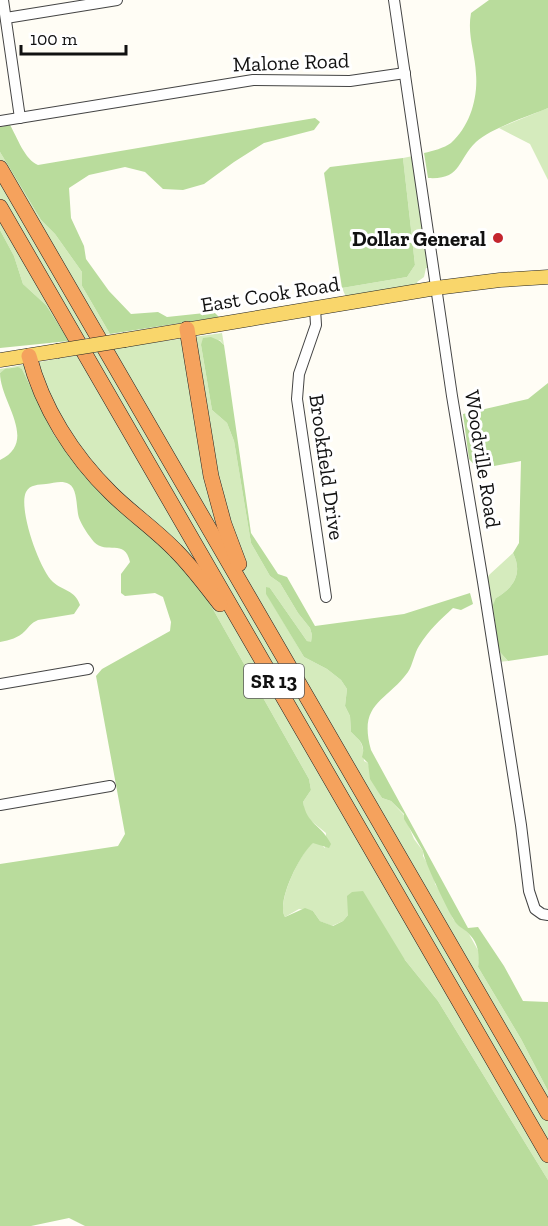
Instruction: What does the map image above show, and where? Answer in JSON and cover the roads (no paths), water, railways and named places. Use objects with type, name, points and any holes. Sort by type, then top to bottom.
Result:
[{"type":"highway","name":"SR 13","points":[[0,168],[548,1113]]},
{"type":"highway","name":"SR 13","points":[[0,207],[548,1155]]},
{"type":"highway","points":[[186,329],[206,452],[218,506],[236,558],[282,653]]},
{"type":"highway","points":[[29,356],[40,389],[73,448],[111,493],[170,544],[207,588],[243,638],[287,714],[310,744]]},
{"type":"main road","name":"East Cook Road","points":[[0,360],[436,288],[548,277]]},
{"type":"street","points":[[3,0],[20,118]]},
{"type":"street","points":[[6,18],[117,0]]},
{"type":"street","name":"Woodville Road","points":[[394,0],[452,396],[508,741],[529,891],[535,909],[548,915]]},
{"type":"street","name":"Malone Road","points":[[0,121],[253,80],[350,81],[405,74]]},
{"type":"street","name":"Brookfield Drive","points":[[315,308],[316,325],[299,374],[297,399],[326,597]]},
{"type":"street","points":[[0,684],[88,669]]},
{"type":"street","points":[[0,805],[110,786]]},
{"type":"place","name":"Dollar General","points":[[498,238]]}]
